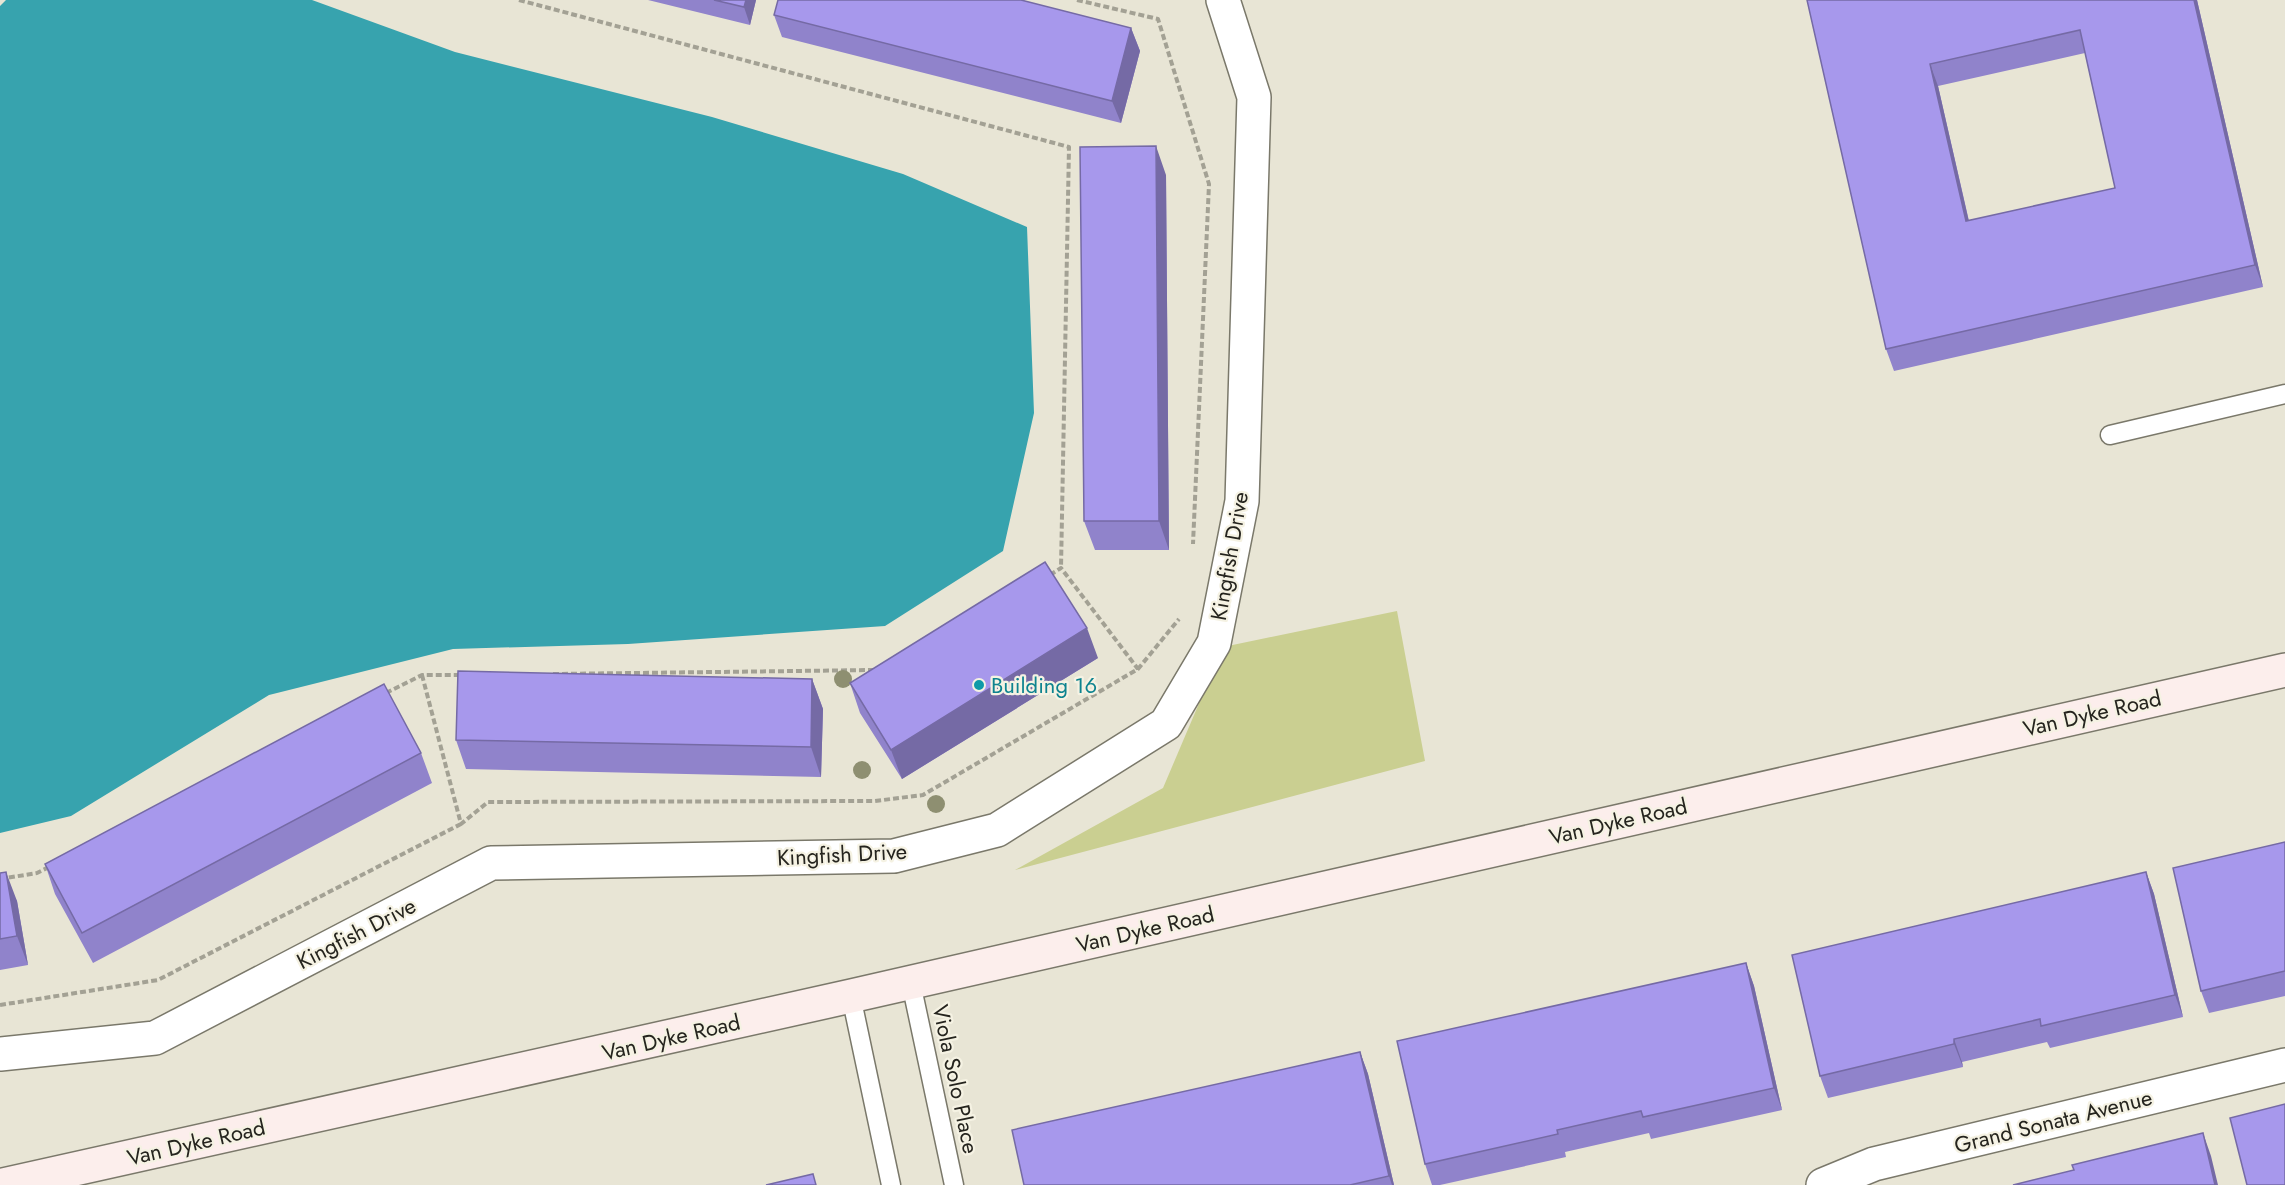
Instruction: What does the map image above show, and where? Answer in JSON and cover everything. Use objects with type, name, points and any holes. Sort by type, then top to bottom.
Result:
[{"type":"main road","name":"Van Dyke Road","points":[[3,1185],[910,983],[2285,670]]},
{"type":"street","name":"Kingfish Drive","points":[[0,1054],[155,1038],[492,862],[894,856],[997,830],[1167,724],[1214,643],[1242,501],[1254,97],[1223,0]]},
{"type":"street","name":"Grand Sonata Avenue","points":[[1823,1185],[1874,1164],[2285,1065]]},
{"type":"lane","points":[[2110,435],[2285,394]]},
{"type":"lane","name":"Viola Solo Place","points":[[910,983],[954,1185]]},
{"type":"lane","points":[[851,996],[891,1185]]},
{"type":"path","points":[[519,0],[1069,147],[1061,568],[1138,669]]},
{"type":"path","points":[[1077,0],[1158,19],[1209,184],[1193,547]]},
{"type":"path","points":[[1041,580],[1061,568]]},
{"type":"path","points":[[0,1005],[158,980],[461,824],[488,802],[875,801],[923,795],[1138,669],[1183,614]]},
{"type":"path","points":[[551,674],[879,670]]},
{"type":"path","points":[[380,696],[422,675],[469,674]]},
{"type":"path","points":[[422,675],[461,824]]},
{"type":"path","points":[[0,879],[37,873],[58,862]]},
{"type":"green space","points":[[1397,611],[1425,761],[1015,870],[1163,788],[1223,647]]},
{"type":"water","points":[[6,0],[312,0],[455,52],[712,117],[903,174],[1027,227],[1034,413],[1003,551],[885,626],[628,644],[453,649],[269,695],[71,816],[0,833],[0,6]]},
{"type":"building","points":[[714,0],[746,0],[744,7]]},
{"type":"building","points":[[778,0],[1021,0],[1131,28],[1112,101],[774,15]]},
{"type":"building","points":[[1807,0],[2194,0],[2255,265],[1886,349]],"holes":[[[2080,30],[2115,188],[1966,221],[1930,64]]]},
{"type":"building","points":[[1156,146],[1159,521],[1084,521],[1080,147]]},
{"type":"building","points":[[1045,562],[1087,628],[891,750],[850,683]]},
{"type":"building","points":[[458,671],[812,679],[811,747],[456,740]]},
{"type":"building","points":[[384,684],[421,753],[82,933],[45,864]]},
{"type":"building","points":[[2285,842],[2285,971],[2201,991],[2173,868]]},
{"type":"building","points":[[6,872],[17,936],[0,939],[0,873]]},
{"type":"building","points":[[2146,872],[2175,995],[2041,1026],[2040,1019],[1954,1039],[1954,1044],[1820,1076],[1792,955]]},
{"type":"building","points":[[1746,963],[1774,1088],[1643,1117],[1641,1111],[1557,1130],[1558,1134],[1425,1164],[1397,1041]]},
{"type":"building","points":[[1360,1052],[1389,1176],[1350,1185],[1024,1185],[1012,1130]]},
{"type":"building","points":[[2285,1104],[2285,1185],[2247,1185],[2230,1118]]},
{"type":"building","points":[[2203,1133],[2215,1185],[2013,1185],[2074,1170],[2072,1165]]},
{"type":"building","points":[[813,1174],[816,1185],[766,1185]]},
{"type":"place","name":"Building 16","points":[[979,685]]}]
